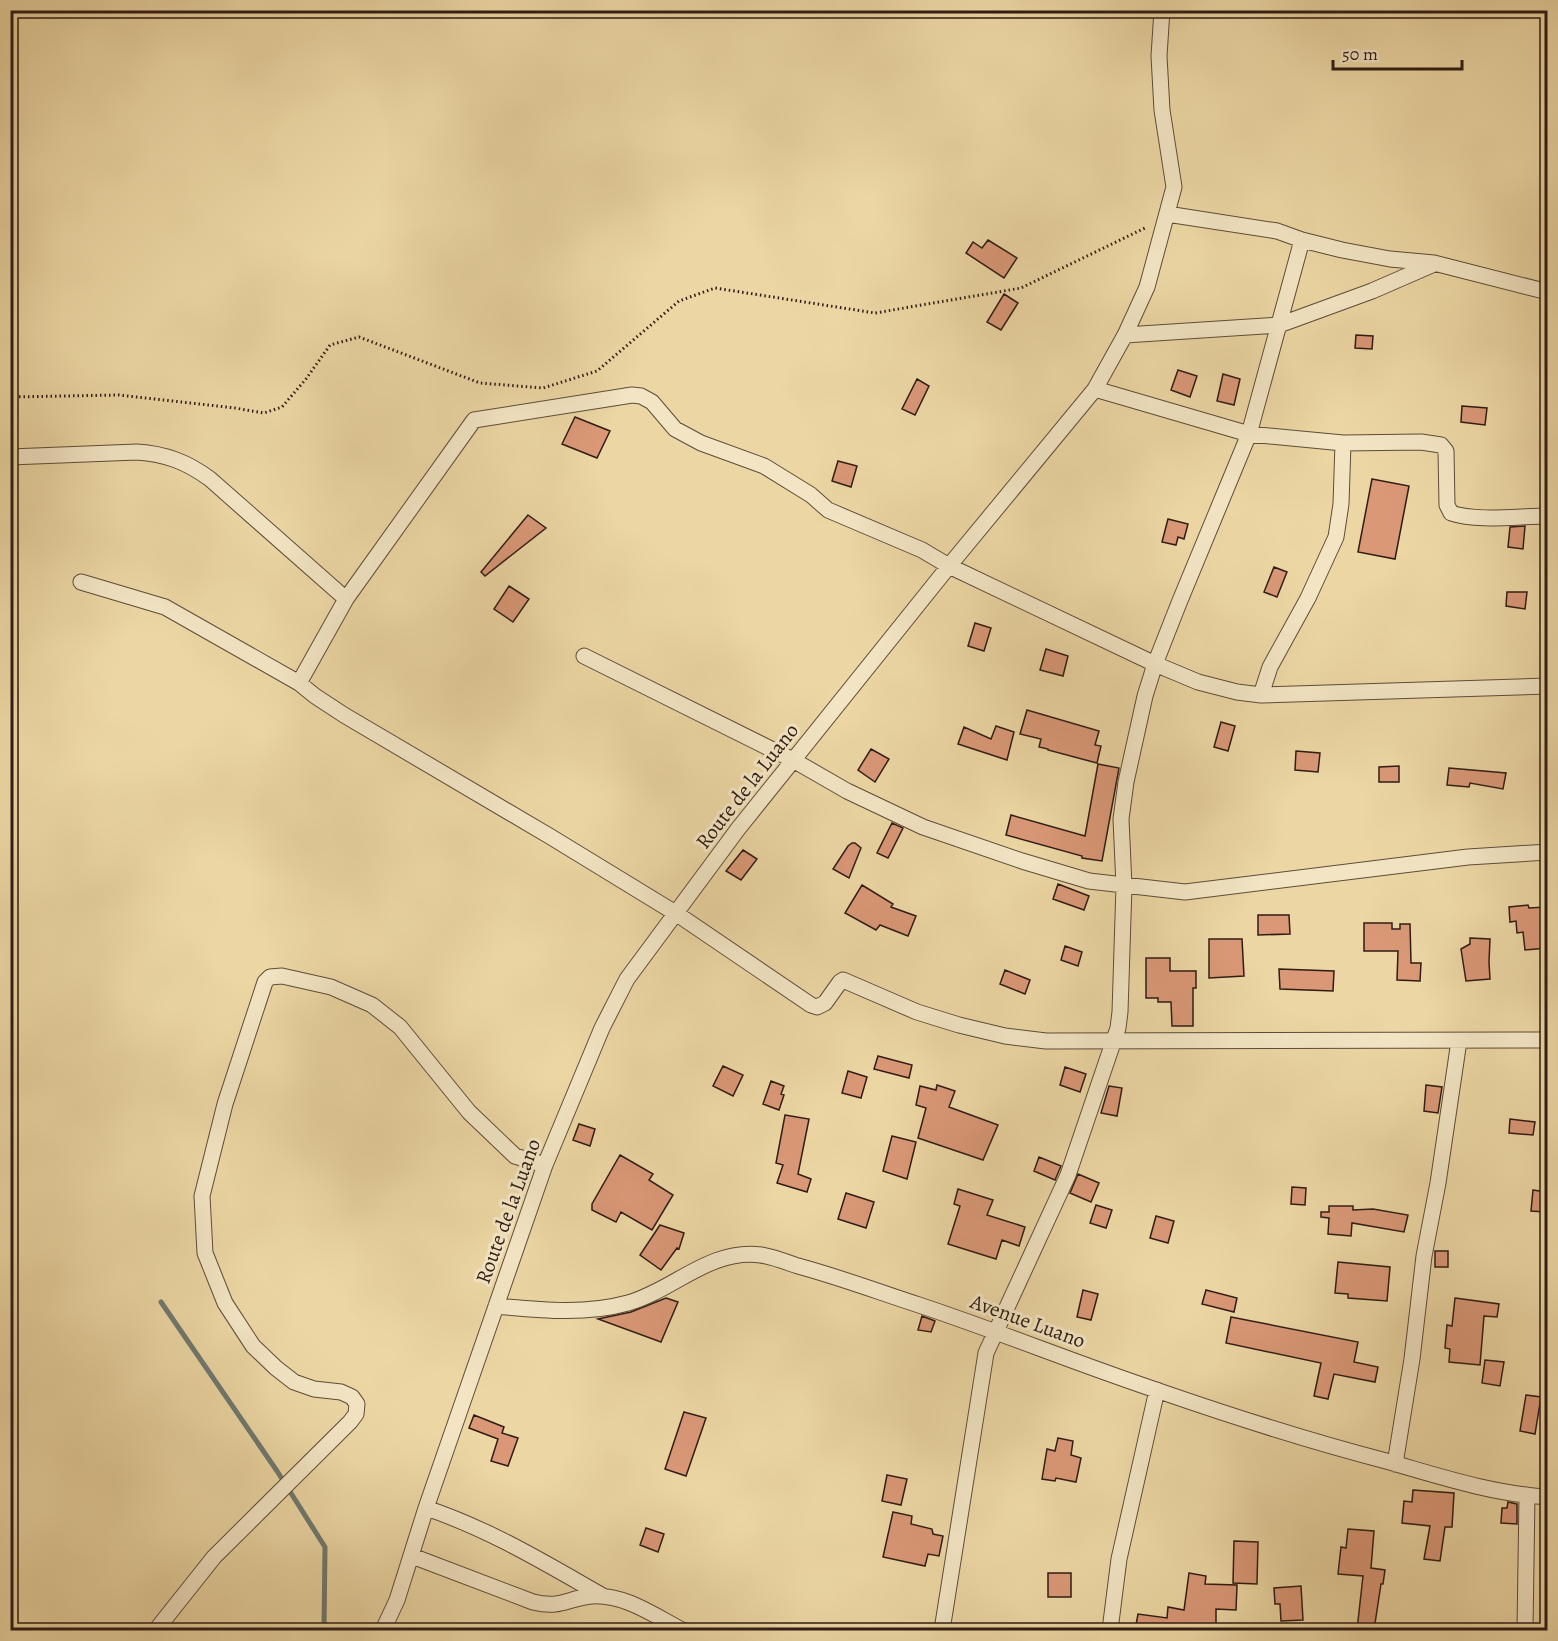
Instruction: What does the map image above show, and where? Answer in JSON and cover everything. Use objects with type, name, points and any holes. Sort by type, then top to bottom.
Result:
[{"type":"street","name":"Route de la Luano","points":[[383,1630],[397,1600],[426,1508],[545,1165],[602,1028],[627,979],[738,829],[949,566],[1095,389],[1125,335],[1147,287],[1174,187],[1162,110],[1159,56],[1162,10]]},
{"type":"street","points":[[1167,214],[1277,231],[1342,250],[1390,259],[1434,263],[1548,292]]},
{"type":"street","points":[[942,1630],[986,1353],[1068,1174],[1114,1042],[1120,1012],[1124,886],[1121,819],[1126,782],[1145,696],[1155,664],[1249,434],[1302,240]]},
{"type":"street","points":[[1125,335],[1279,325],[1372,291],[1434,263]]},
{"type":"street","points":[[1095,389],[1249,434],[1343,443],[1421,442],[1441,445],[1446,451],[1447,505],[1451,513],[1476,517],[1548,516]]},
{"type":"street","points":[[299,682],[346,599],[474,420],[632,395],[641,396],[652,402],[675,429],[701,443],[764,466],[811,495],[828,510],[915,547],[949,566],[1155,664],[1198,682],[1237,692],[1261,695],[1548,686]]},
{"type":"street","points":[[1261,695],[1270,667],[1312,589],[1336,537],[1341,504],[1343,443]]},
{"type":"street","points":[[10,457],[155,453],[174,458],[194,467],[210,479],[346,599]]},
{"type":"street","points":[[81,582],[165,607],[299,682],[315,696],[344,715],[677,914],[817,1007],[825,1003],[840,982],[846,980],[917,1012],[1005,1036],[1046,1041],[1548,1040]]},
{"type":"street","points":[[584,656],[793,760],[847,791],[923,827],[1077,878],[1124,886],[1185,892],[1457,858],[1548,852]]},
{"type":"street","points":[[156,1630],[214,1557],[356,1414],[357,1404],[352,1397],[341,1392],[314,1389],[294,1382],[254,1346],[225,1303],[204,1253],[202,1196],[225,1104],[265,982],[270,976],[282,976],[331,987],[372,1005],[400,1027],[469,1112],[514,1156],[545,1165]]},
{"type":"street","points":[[1395,1464],[1412,1359],[1424,1256],[1438,1183],[1459,1041]]},
{"type":"street","name":"Avenue Luano","points":[[496,1306],[551,1311],[608,1308],[649,1295],[721,1258],[761,1255],[997,1331],[1156,1390],[1308,1441],[1447,1479],[1527,1496],[1548,1497]]},
{"type":"street","points":[[1110,1630],[1119,1559],[1156,1390]]},
{"type":"street","points":[[1525,1630],[1527,1496]]},
{"type":"street","points":[[426,1508],[492,1534],[603,1596]]},
{"type":"street","points":[[412,1556],[534,1602],[549,1605],[565,1604],[589,1596],[618,1599],[639,1607],[682,1630]]},
{"type":"path","points":[[10,397],[119,395],[264,413],[282,407],[306,379],[330,345],[360,337],[480,384],[543,388],[597,371],[679,301],[716,288],[875,314],[1021,288],[1145,228],[1167,214]]},
{"type":"building","points":[[988,240],[1017,258],[1004,278],[966,253],[973,242],[982,248]]},
{"type":"building","points":[[1004,294],[1018,303],[1001,330],[987,322]]},
{"type":"building","points":[[1356,335],[1373,336],[1372,349],[1355,348]]},
{"type":"building","points":[[1178,370],[1197,376],[1190,397],[1171,390]]},
{"type":"building","points":[[1223,374],[1240,379],[1234,405],[1217,401]]},
{"type":"building","points":[[917,379],[929,386],[915,415],[902,409]]},
{"type":"building","points":[[1462,406],[1487,408],[1485,425],[1461,422]]},
{"type":"building","points":[[575,417],[610,431],[597,458],[562,444]]},
{"type":"building","points":[[838,461],[857,466],[851,487],[832,481]]},
{"type":"building","points":[[1372,479],[1409,486],[1395,559],[1358,552]]},
{"type":"building","points":[[528,515],[546,528],[485,576],[481,572]]},
{"type":"building","points":[[1168,519],[1188,524],[1184,539],[1178,537],[1176,545],[1162,542]]},
{"type":"building","points":[[1525,526],[1523,549],[1508,547],[1510,527]]},
{"type":"building","points":[[1274,567],[1287,572],[1277,597],[1264,592]]},
{"type":"building","points":[[509,586],[529,599],[513,622],[494,609]]},
{"type":"building","points":[[1507,592],[1527,592],[1525,609],[1506,606]]},
{"type":"building","points":[[975,623],[991,628],[984,651],[968,646]]},
{"type":"building","points":[[1046,649],[1068,656],[1063,676],[1040,670]]},
{"type":"building","points":[[1027,710],[1099,731],[1095,745],[1101,746],[1097,763],[1039,747],[1041,739],[1020,734]]},
{"type":"building","points":[[1221,722],[1235,726],[1228,751],[1214,747]]},
{"type":"building","points":[[996,726],[1014,732],[1007,760],[958,744],[964,727],[991,739]]},
{"type":"building","points":[[871,749],[889,759],[875,782],[858,770]]},
{"type":"building","points":[[1296,751],[1320,753],[1318,772],[1295,770]]},
{"type":"building","points":[[1098,764],[1119,768],[1102,861],[1082,858],[1082,856],[1006,835],[1011,815],[1085,836]]},
{"type":"building","points":[[1399,766],[1399,782],[1379,782],[1379,767]]},
{"type":"building","points":[[1449,768],[1506,773],[1503,789],[1470,783],[1469,787],[1447,785]]},
{"type":"building","points":[[892,823],[903,828],[888,858],[877,853]]},
{"type":"building","points":[[852,843],[861,848],[849,878],[833,869]]},
{"type":"building","points":[[743,850],[757,859],[741,880],[726,871]]},
{"type":"building","points":[[1058,884],[1089,896],[1084,910],[1053,899]]},
{"type":"building","points":[[862,885],[893,904],[891,907],[916,916],[908,936],[880,925],[876,930],[845,913]]},
{"type":"building","points":[[1528,905],[1529,908],[1545,907],[1548,948],[1525,950],[1523,932],[1517,933],[1516,921],[1510,922],[1509,907]]},
{"type":"building","points":[[1258,915],[1289,915],[1290,934],[1258,935]]},
{"type":"building","points":[[1364,923],[1392,923],[1392,929],[1400,929],[1400,924],[1410,924],[1411,963],[1421,963],[1420,981],[1397,980],[1398,951],[1364,951]]},
{"type":"building","points":[[1470,938],[1490,939],[1490,979],[1466,981],[1461,949],[1470,944]]},
{"type":"building","points":[[1209,939],[1242,939],[1244,976],[1209,978]]},
{"type":"building","points":[[1065,946],[1082,952],[1078,966],[1061,960]]},
{"type":"building","points":[[1146,958],[1170,958],[1170,971],[1196,971],[1196,988],[1193,988],[1193,1026],[1172,1026],[1171,1002],[1158,1002],[1158,998],[1146,998]]},
{"type":"building","points":[[1279,969],[1334,971],[1333,991],[1280,989]]},
{"type":"building","points":[[1005,970],[1030,980],[1025,994],[1000,984]]},
{"type":"building","points":[[878,1056],[912,1065],[909,1078],[874,1069]]},
{"type":"building","points":[[723,1066],[743,1075],[733,1096],[713,1086]]},
{"type":"building","points":[[1065,1067],[1086,1074],[1080,1092],[1060,1085]]},
{"type":"building","points":[[848,1071],[867,1077],[861,1098],[842,1093]]},
{"type":"building","points":[[771,1081],[784,1086],[781,1094],[784,1095],[779,1110],[763,1104]]},
{"type":"building","points":[[937,1085],[955,1091],[949,1107],[998,1125],[983,1160],[918,1138],[926,1108],[916,1105],[920,1086],[936,1090]]},
{"type":"building","points":[[1426,1085],[1442,1087],[1438,1113],[1424,1111]]},
{"type":"building","points":[[1109,1086],[1122,1088],[1117,1116],[1101,1113]]},
{"type":"building","points":[[785,1115],[809,1119],[798,1174],[811,1179],[807,1192],[777,1183],[783,1165],[776,1163]]},
{"type":"building","points":[[1510,1119],[1535,1122],[1533,1135],[1509,1133]]},
{"type":"building","points":[[579,1124],[595,1129],[590,1146],[573,1140]]},
{"type":"building","points":[[892,1136],[916,1142],[907,1179],[883,1171]]},
{"type":"building","points":[[620,1155],[653,1174],[649,1180],[673,1195],[652,1230],[621,1212],[616,1222],[592,1210],[592,1204]]},
{"type":"building","points":[[1039,1157],[1061,1166],[1055,1180],[1034,1171]]},
{"type":"building","points":[[1078,1174],[1099,1183],[1091,1202],[1070,1193]]},
{"type":"building","points":[[1292,1187],[1306,1188],[1305,1205],[1291,1204]]},
{"type":"building","points":[[958,1189],[993,1200],[987,1215],[1025,1227],[1019,1246],[1002,1240],[996,1259],[948,1244],[960,1206],[954,1204]]},
{"type":"building","points":[[1533,1190],[1546,1192],[1545,1212],[1531,1211]]},
{"type":"building","points":[[846,1193],[874,1202],[866,1228],[838,1219]]},
{"type":"building","points":[[1096,1205],[1112,1210],[1106,1228],[1090,1223]]},
{"type":"building","points":[[1329,1206],[1353,1206],[1353,1210],[1373,1209],[1408,1215],[1404,1232],[1352,1223],[1351,1236],[1328,1234],[1329,1218],[1321,1217],[1321,1212],[1329,1212]]},
{"type":"building","points":[[1156,1216],[1174,1221],[1168,1243],[1150,1238]]},
{"type":"building","points":[[660,1225],[684,1233],[679,1249],[677,1248],[661,1270],[640,1255]]},
{"type":"building","points":[[1435,1251],[1448,1251],[1448,1267],[1435,1267]]},
{"type":"building","points":[[1338,1262],[1390,1267],[1387,1301],[1348,1298],[1348,1294],[1335,1293]]},
{"type":"building","points":[[1083,1290],[1098,1294],[1091,1320],[1077,1317]]},
{"type":"building","points":[[1206,1290],[1237,1298],[1234,1312],[1202,1304]]},
{"type":"building","points":[[666,1298],[678,1302],[661,1342],[598,1319],[631,1312]]},
{"type":"building","points":[[1455,1298],[1499,1304],[1497,1317],[1484,1316],[1480,1365],[1449,1362],[1450,1349],[1445,1348],[1447,1325],[1452,1326]]},
{"type":"building","points":[[922,1316],[935,1321],[931,1332],[918,1330]]},
{"type":"building","points":[[1231,1317],[1358,1342],[1354,1362],[1378,1367],[1375,1382],[1334,1374],[1328,1399],[1314,1396],[1321,1363],[1226,1343]]},
{"type":"building","points":[[1485,1360],[1504,1362],[1500,1386],[1482,1383]]},
{"type":"building","points":[[1526,1395],[1541,1397],[1535,1434],[1520,1431]]},
{"type":"building","points":[[684,1412],[706,1418],[686,1476],[665,1469]]},
{"type":"building","points":[[474,1415],[504,1427],[502,1433],[518,1438],[508,1466],[491,1461],[498,1439],[469,1428]]},
{"type":"building","points":[[1058,1438],[1073,1441],[1071,1455],[1081,1458],[1076,1482],[1056,1478],[1055,1481],[1042,1479],[1047,1449],[1055,1451]]},
{"type":"building","points":[[887,1475],[907,1479],[901,1505],[882,1501]]},
{"type":"building","points":[[1413,1490],[1454,1493],[1452,1527],[1445,1527],[1440,1561],[1424,1559],[1430,1526],[1402,1523],[1404,1501],[1412,1502]]},
{"type":"building","points":[[1508,1502],[1517,1504],[1517,1524],[1501,1523],[1502,1508],[1507,1508]]},
{"type":"building","points":[[893,1512],[912,1516],[911,1524],[932,1529],[933,1534],[943,1536],[939,1556],[928,1554],[925,1566],[883,1557]]},
{"type":"building","points":[[646,1528],[664,1534],[658,1552],[640,1545]]},
{"type":"building","points":[[1348,1529],[1374,1531],[1371,1568],[1385,1570],[1374,1630],[1357,1630],[1363,1576],[1338,1574],[1341,1547],[1346,1548]]},
{"type":"building","points":[[1234,1541],[1258,1542],[1257,1584],[1233,1583]]},
{"type":"building","points":[[1048,1573],[1071,1573],[1071,1597],[1048,1597]]},
{"type":"building","points":[[1189,1573],[1206,1576],[1205,1584],[1237,1585],[1236,1610],[1216,1609],[1216,1630],[1135,1630],[1138,1614],[1167,1618],[1168,1607],[1184,1610]]},
{"type":"building","points":[[1301,1586],[1303,1620],[1281,1621],[1280,1604],[1275,1604],[1274,1588]]},
{"type":"waterway","points":[[161,1302],[277,1471],[325,1547],[324,1630]]}]
